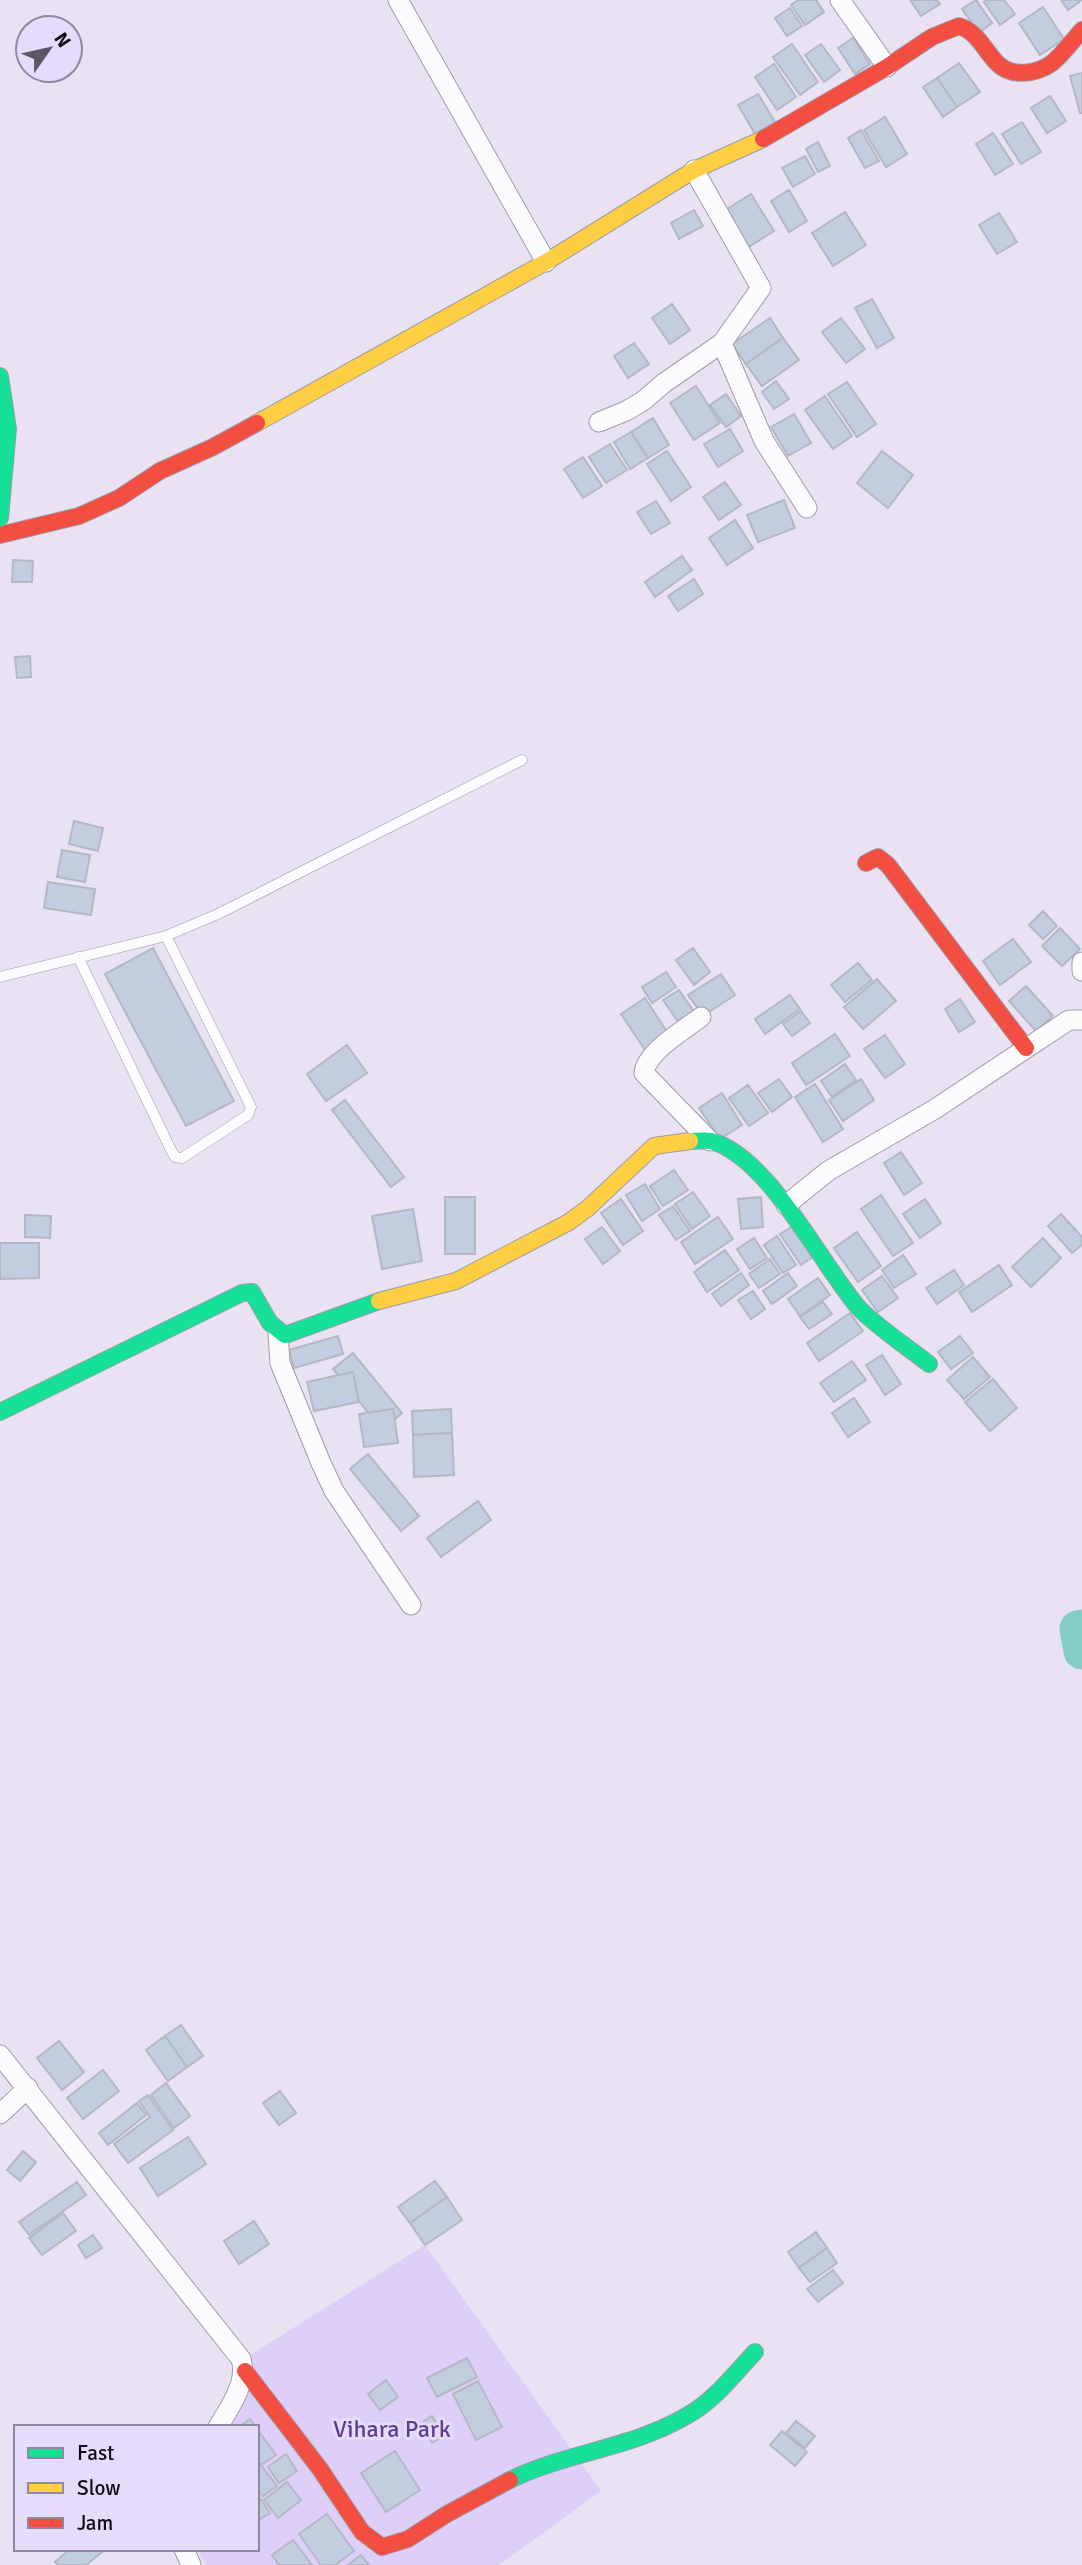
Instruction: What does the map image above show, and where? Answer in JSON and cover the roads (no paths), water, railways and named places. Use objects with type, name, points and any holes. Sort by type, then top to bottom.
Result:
[{"type":"street","points":[[398,0],[546,262]]},
{"type":"street","points":[[840,0],[887,68]]},
{"type":"street","points":[[0,536],[79,516],[119,498],[160,471],[213,447],[546,262],[694,170],[751,146],[887,68],[932,37],[959,26],[965,27],[971,30],[999,66],[1010,71],[1028,73],[1052,63],[1082,30]]},
{"type":"street","points":[[599,422],[643,401],[722,343],[761,288],[694,170]]},
{"type":"street","points":[[722,343],[764,441],[807,508]]},
{"type":"street","points":[[0,376],[10,429],[0,518]]},
{"type":"street","points":[[866,863],[878,858],[888,865],[1026,1048]]},
{"type":"street","points":[[1082,962],[1082,971]]},
{"type":"street","points":[[701,1017],[656,1052],[645,1064],[643,1073],[710,1141],[735,1152],[766,1182],[786,1205],[859,1308],[929,1364]]},
{"type":"street","points":[[786,1205],[828,1171],[934,1109],[1069,1020],[1082,1020]]},
{"type":"street","points":[[278,1333],[285,1335],[364,1305],[456,1281],[569,1222],[588,1208],[654,1146],[710,1141]]},
{"type":"street","points":[[0,1412],[242,1293],[252,1292],[278,1333],[280,1363],[334,1491],[411,1605]]},
{"type":"street","points":[[0,2055],[29,2088],[232,2346],[241,2358],[245,2371],[320,2469],[362,2532],[382,2547],[404,2542],[513,2478],[553,2462],[675,2424],[705,2404],[755,2352]]},
{"type":"street","points":[[0,2114],[29,2088]]},
{"type":"street","points":[[219,2425],[245,2371]]},
{"type":"lane","points":[[0,977],[166,936],[218,914],[522,760]]},
{"type":"lane","points":[[78,957],[170,1149],[175,1157],[182,1158],[248,1115],[251,1107],[166,936]]},
{"type":"waterway","points":[[1082,1628],[1078,1629],[1082,1651]]},
{"type":"park label","name":"Vihara Park","points":[[392,2429]]}]
